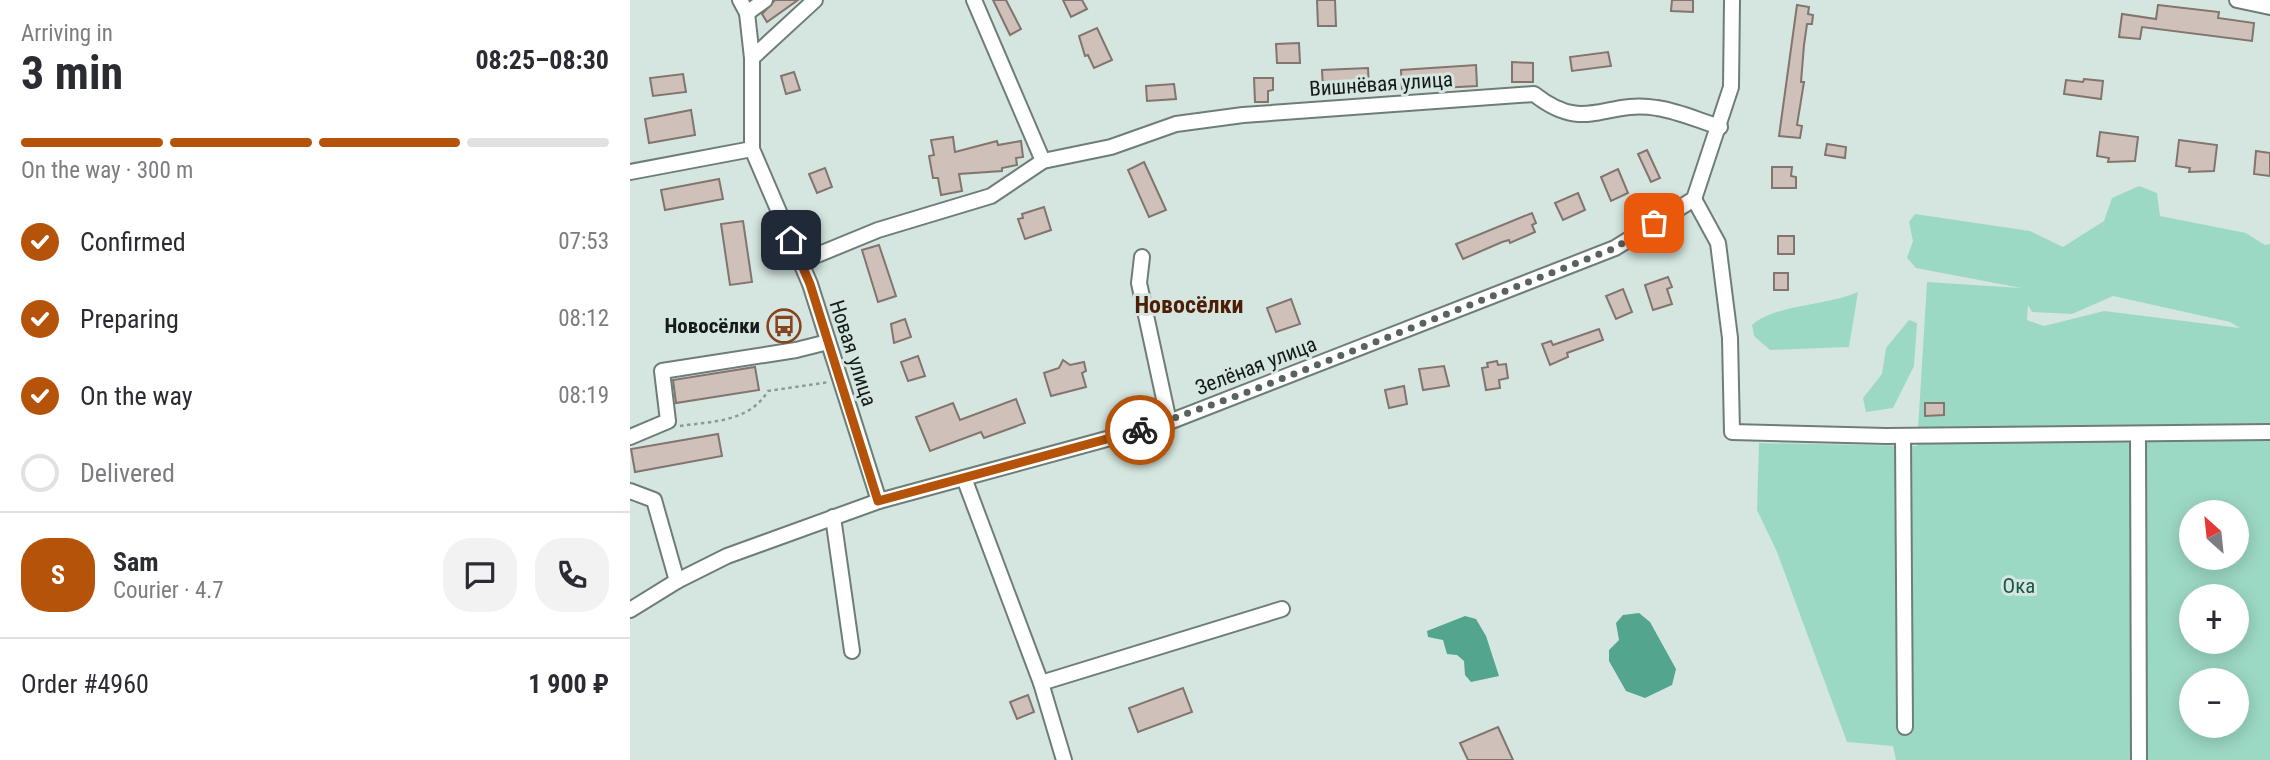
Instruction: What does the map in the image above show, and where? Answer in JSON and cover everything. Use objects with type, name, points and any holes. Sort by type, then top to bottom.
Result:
[{"type":"street","points":[[743,6],[765,0]]},
{"type":"street","points":[[752,58],[815,0]]},
{"type":"street","points":[[800,262],[878,230],[991,196],[1043,162],[974,0]]},
{"type":"street","points":[[1732,0],[1731,87],[1720,127],[1694,199],[1718,243],[1730,338],[1732,432],[1903,436],[2270,432]]},
{"type":"street","points":[[2237,0],[2270,7]]},
{"type":"street","name":"Новая улица","points":[[743,6],[752,58],[752,149],[800,262],[878,501]]},
{"type":"street","name":"Вишнёвая улица","points":[[1043,162],[1111,147],[1175,124],[1243,115],[1534,94],[1553,109],[1573,116],[1657,108],[1720,127]]},
{"type":"street","points":[[630,172],[752,149]]},
{"type":"street","name":"Зелёная улица","points":[[630,610],[677,581],[727,556],[878,501],[1170,422],[1615,248],[1694,199]]},
{"type":"street","points":[[1142,257],[1139,283],[1170,422]]},
{"type":"street","points":[[630,437],[668,421],[662,371],[828,342]]},
{"type":"street","points":[[2138,434],[2139,760]]},
{"type":"street","points":[[1903,436],[1905,727]]},
{"type":"street","points":[[964,478],[1041,683],[1064,760]]},
{"type":"street","points":[[633,494],[654,500],[677,581]]},
{"type":"street","points":[[833,517],[852,651]]},
{"type":"street","points":[[1041,683],[1282,608]]},
{"type":"path","points":[[679,426],[729,419],[758,407],[768,391],[840,381]]},
{"type":"green space","name":"Ока","points":[[2139,186],[2157,193],[2160,216],[2246,233],[2265,245],[2270,244],[2270,760],[1896,760],[1893,746],[1847,742],[1777,552],[1757,510],[1759,443],[1917,446],[1927,282],[2021,288],[1916,268],[1907,258],[1913,241],[1909,222],[1915,214],[2030,231],[2063,247],[2104,221],[2112,198]],"holes":[[[2113,296],[2230,322],[2240,328],[2104,311],[2044,326],[2027,320],[2028,305],[2032,312],[2072,314]]]},
{"type":"green space","points":[[1858,292],[1849,347],[1770,350],[1754,336],[1752,325],[1762,318]]},
{"type":"green space","points":[[1909,320],[1917,323],[1914,366],[1893,408],[1866,412],[1863,398],[1882,374],[1886,348]]},
{"type":"shaded area","points":[[1639,613],[1650,622],[1676,669],[1672,685],[1645,698],[1626,691],[1609,661],[1609,650],[1619,640],[1616,623],[1623,615]]},
{"type":"shaded area","points":[[1465,616],[1476,619],[1486,636],[1499,676],[1471,682],[1465,675],[1464,661],[1457,655],[1447,654],[1443,640],[1428,637],[1427,631]]},
{"type":"building","points":[[775,0],[798,0],[767,22],[762,14]]},
{"type":"building","points":[[993,0],[1006,0],[1021,29],[1010,35]]},
{"type":"building","points":[[1063,0],[1082,0],[1087,9],[1071,17]]},
{"type":"building","points":[[1317,0],[1335,0],[1336,26],[1318,26]]},
{"type":"building","points":[[1672,0],[1693,0],[1693,12],[1671,11]]},
{"type":"building","points":[[1797,5],[1809,7],[1808,14],[1813,15],[1812,24],[1807,24],[1804,45],[1801,82],[1804,82],[1797,125],[1802,126],[1800,138],[1779,136]]},
{"type":"building","points":[[2158,5],[2219,12],[2218,18],[2254,23],[2252,41],[2142,27],[2140,39],[2119,37],[2122,14],[2156,19]]},
{"type":"building","points":[[1097,28],[1112,60],[1094,68],[1088,55],[1085,56],[1079,36]]},
{"type":"building","points":[[1299,43],[1300,63],[1277,63],[1276,44]]},
{"type":"building","points":[[1608,52],[1611,66],[1572,71],[1570,57]]},
{"type":"building","points":[[1512,62],[1533,63],[1533,82],[1512,82]]},
{"type":"building","points":[[1476,65],[1477,86],[1402,90],[1401,70]]},
{"type":"building","points":[[1368,68],[1369,86],[1323,89],[1322,70]]},
{"type":"building","points":[[794,72],[800,90],[786,94],[781,76]]},
{"type":"building","points":[[683,74],[686,92],[653,96],[650,78]]},
{"type":"building","points":[[1254,78],[1273,78],[1273,90],[1268,91],[1268,102],[1255,102]]},
{"type":"building","points":[[2084,79],[2103,81],[2101,99],[2064,94],[2066,80],[2083,82]]},
{"type":"building","points":[[1174,84],[1176,99],[1147,101],[1146,86]]},
{"type":"building","points":[[691,110],[695,135],[649,143],[645,119]]},
{"type":"building","points":[[2100,132],[2138,137],[2135,161],[2108,162],[2109,158],[2097,156]]},
{"type":"building","points":[[953,137],[955,152],[997,141],[998,145],[1021,141],[1023,157],[1016,158],[1017,165],[1002,168],[1002,171],[959,174],[962,191],[941,195],[938,178],[933,178],[929,156],[934,155],[931,140]]},
{"type":"building","points":[[2179,140],[2217,145],[2214,171],[2189,172],[2190,168],[2176,166]]},
{"type":"building","points":[[1827,144],[1846,147],[1845,158],[1825,155]]},
{"type":"building","points":[[1647,150],[1660,178],[1651,182],[1638,154]]},
{"type":"building","points":[[2256,151],[2270,153],[2270,176],[2254,174]]},
{"type":"building","points":[[1144,162],[1166,210],[1149,217],[1128,170]]},
{"type":"building","points":[[1772,167],[1792,167],[1791,176],[1796,177],[1796,188],[1772,188]]},
{"type":"building","points":[[825,168],[832,187],[817,193],[809,174]]},
{"type":"building","points":[[1618,169],[1628,193],[1611,201],[1601,177]]},
{"type":"building","points":[[719,179],[723,199],[665,210],[661,190]]},
{"type":"building","points":[[1578,193],[1585,210],[1563,220],[1555,203]]},
{"type":"building","points":[[1044,207],[1051,230],[1025,239],[1018,219],[1023,218],[1022,214]]},
{"type":"building","points":[[1532,213],[1536,223],[1532,225],[1535,232],[1510,243],[1509,240],[1502,242],[1463,259],[1456,244]]},
{"type":"building","points":[[743,221],[752,282],[730,285],[721,224]]},
{"type":"building","points":[[1778,236],[1794,236],[1794,254],[1778,254]]},
{"type":"building","points":[[879,245],[896,296],[878,302],[862,250]]},
{"type":"building","points":[[1774,273],[1788,273],[1788,290],[1774,290]]},
{"type":"building","points":[[1668,277],[1672,287],[1667,289],[1672,304],[1653,310],[1645,285]]},
{"type":"building","points":[[1623,289],[1632,312],[1616,319],[1606,296]]},
{"type":"building","points":[[1291,299],[1300,324],[1276,332],[1267,308]]},
{"type":"building","points":[[905,319],[911,337],[894,343],[891,324]]},
{"type":"building","points":[[1599,329],[1603,340],[1567,353],[1568,357],[1550,365],[1542,344],[1551,341],[1553,345]]},
{"type":"building","points":[[918,356],[925,376],[908,381],[901,362]]},
{"type":"building","points":[[1063,360],[1070,365],[1084,362],[1086,371],[1082,373],[1086,387],[1051,396],[1044,373],[1059,368]]},
{"type":"building","points":[[1497,361],[1498,365],[1506,364],[1508,378],[1499,380],[1500,388],[1486,390],[1482,368],[1488,367],[1487,363]]},
{"type":"building","points":[[1444,366],[1449,386],[1423,390],[1419,369]]},
{"type":"building","points":[[755,367],[759,390],[676,403],[673,380]]},
{"type":"building","points":[[1404,386],[1407,404],[1389,408],[1385,390]]},
{"type":"building","points":[[1016,399],[1025,423],[984,438],[981,432],[930,451],[916,417],[953,403],[960,420]]},
{"type":"building","points":[[1925,403],[1944,403],[1944,415],[1925,416]]},
{"type":"building","points":[[718,434],[722,456],[635,472],[631,449]]},
{"type":"building","points":[[1183,688],[1192,712],[1138,732],[1129,708]]},
{"type":"building","points":[[1028,695],[1034,712],[1017,719],[1010,702]]},
{"type":"building","points":[[1498,727],[1513,760],[1468,760],[1460,743]]},
{"type":"way so far","points":[[1140,430],[1170,422],[1615,248],[1654,223]]},
{"type":"place","name":"Новосёлки","points":[[784,326]]},
{"type":"district","name":"Новосёлки","points":[[1189,305]]},
{"type":"route","points":[[791,240],[810,284],[878,501],[1140,430]]}]
